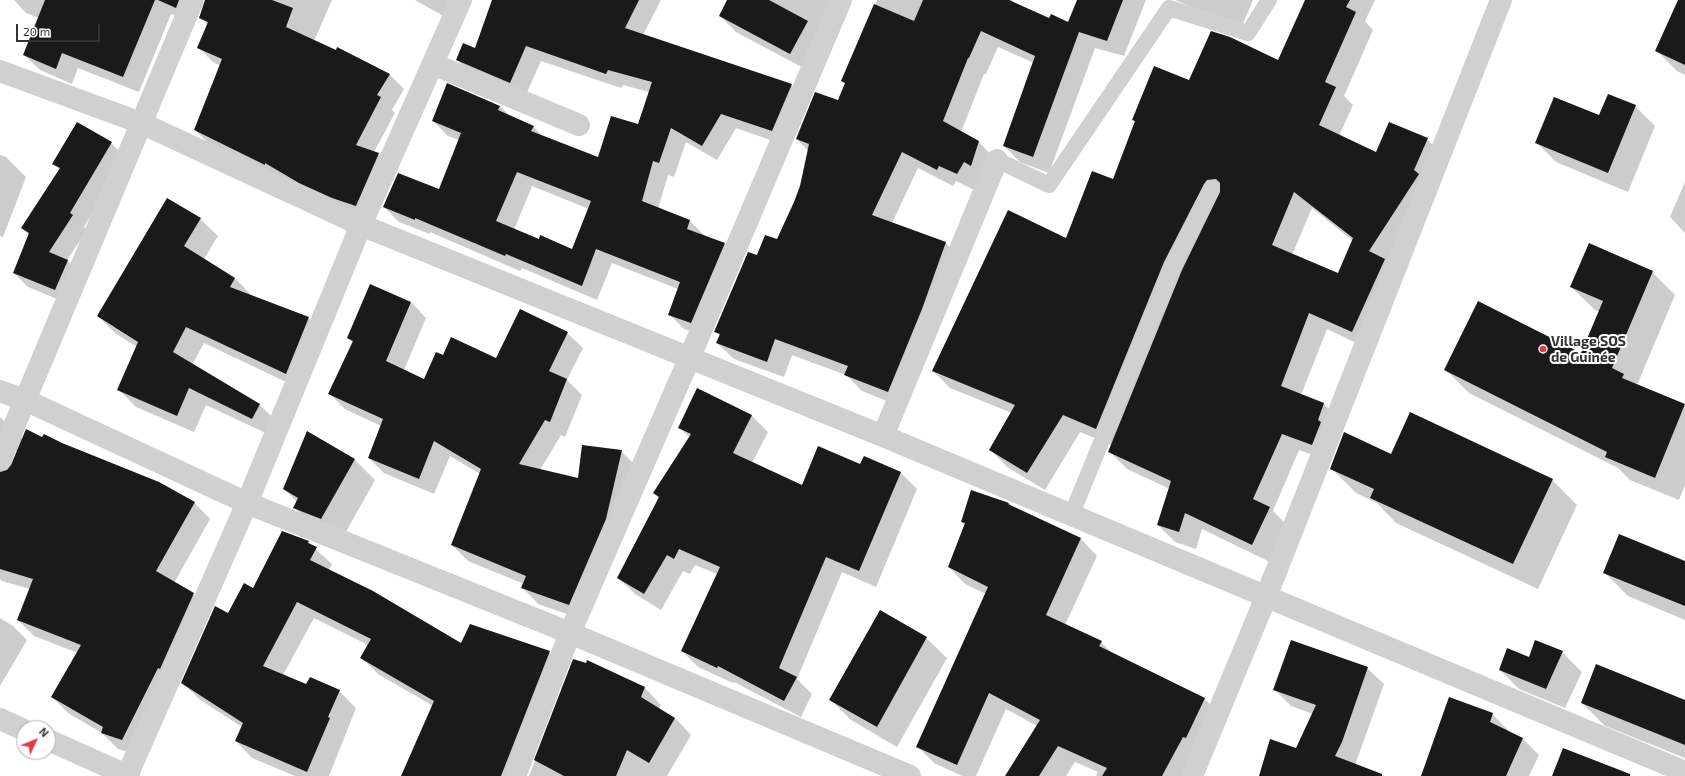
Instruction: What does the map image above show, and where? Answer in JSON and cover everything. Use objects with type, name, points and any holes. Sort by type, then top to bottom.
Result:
[{"type":"street","points":[[0,460],[193,0]]},
{"type":"street","points":[[56,744],[128,776],[247,503],[361,225],[461,0]]},
{"type":"street","points":[[515,776],[570,633],[690,359],[841,0]]},
{"type":"street","points":[[1192,776],[1266,598],[1501,0]]},
{"type":"street","points":[[433,64],[579,125]]},
{"type":"street","points":[[0,71],[141,123],[361,225],[883,436],[1266,598],[1685,772]]},
{"type":"street","points":[[883,436],[997,160]]},
{"type":"street","points":[[0,391],[25,400],[247,503],[570,633],[910,776]]},
{"type":"street","points":[[0,719],[16,726]]},
{"type":"lane","points":[[997,160],[1049,185],[1169,8],[1248,33],[1269,0]]},
{"type":"lane","points":[[1071,516],[1173,266],[1212,188]]},
{"type":"building","points":[[45,0],[155,0],[123,77],[62,53],[56,69],[23,55]]},
{"type":"building","points":[[158,0],[179,0],[176,8]]},
{"type":"building","points":[[205,0],[272,0],[293,8],[286,27],[336,50],[337,47],[390,74],[377,95],[381,97],[356,145],[379,153],[356,206],[332,198],[299,183],[265,163],[265,165],[194,130],[222,59],[197,48],[208,22],[199,18]]},
{"type":"building","points":[[492,0],[639,0],[625,28],[792,84],[772,131],[721,114],[702,146],[671,128],[659,163],[653,161],[642,201],[690,220],[687,229],[725,243],[691,323],[668,315],[680,282],[596,249],[582,286],[506,254],[505,256],[415,218],[415,220],[383,207],[398,173],[439,189],[461,133],[432,121],[447,83],[500,106],[498,110],[534,126],[531,131],[598,157],[611,116],[638,124],[652,82],[608,70],[606,74],[526,46],[510,83],[456,60],[463,43],[475,48]],"holes":[[[517,172],[591,201],[572,249],[540,235],[539,239],[496,221]]]},
{"type":"building","points":[[727,0],[769,0],[808,21],[790,54],[719,16]]},
{"type":"building","points":[[923,0],[1009,0],[1049,18],[1051,14],[1068,22],[1077,0],[1123,0],[1107,41],[1079,32],[1033,157],[1003,146],[1035,56],[981,31],[968,58],[943,121],[979,141],[971,166],[964,162],[957,174],[939,166],[937,170],[902,152],[872,215],[946,242],[922,309],[888,392],[844,375],[848,366],[775,339],[767,362],[716,343],[720,334],[714,332],[748,252],[757,255],[765,235],[777,239],[794,202],[800,186],[809,144],[796,139],[815,92],[838,100],[845,83],[841,81],[874,4],[914,21]]},
{"type":"building","points":[[1305,0],[1350,0],[1346,7],[1356,12],[1325,82],[1336,87],[1319,125],[1376,152],[1389,122],[1428,138],[1414,170],[1419,174],[1369,251],[1385,259],[1352,332],[1309,313],[1281,386],[1324,403],[1318,420],[1321,422],[1312,445],[1282,434],[1253,499],[1270,507],[1252,545],[1185,513],[1179,532],[1157,525],[1171,481],[1108,452],[1182,270],[1220,192],[1220,183],[1216,179],[1207,180],[1204,184],[1164,262],[1096,429],[1063,415],[1027,473],[989,450],[1015,405],[932,371],[1008,210],[1066,238],[1092,171],[1113,179],[1135,121],[1132,120],[1154,66],[1189,80],[1211,31],[1230,37],[1278,60]],"holes":[[[1294,192],[1353,238],[1338,273],[1272,245]]]},
{"type":"building","points":[[1678,0],[1685,0],[1685,65],[1655,51]]},
{"type":"building","points":[[1608,94],[1636,105],[1608,173],[1535,143],[1554,97],[1599,115]]},
{"type":"building","points":[[77,122],[112,142],[70,213],[73,215],[49,252],[68,260],[55,290],[13,273],[29,233],[21,228],[60,168],[52,164]]},
{"type":"building","points":[[167,198],[201,218],[184,246],[235,278],[230,287],[309,317],[286,374],[186,327],[173,352],[260,404],[252,419],[189,388],[177,416],[117,390],[138,342],[97,316]]},
{"type":"building","points":[[1589,243],[1653,271],[1612,368],[1624,374],[1622,378],[1685,404],[1655,478],[1605,457],[1607,452],[1444,370],[1478,301],[1581,353],[1603,301],[1570,287]]},
{"type":"building","points":[[370,284],[411,302],[386,361],[424,379],[436,352],[443,355],[451,337],[496,358],[520,309],[568,332],[549,371],[567,379],[550,422],[545,420],[519,464],[578,478],[582,445],[622,450],[606,519],[569,605],[521,588],[526,576],[451,545],[481,469],[434,441],[419,479],[368,458],[383,419],[328,394],[353,341],[347,338]]},
{"type":"building","points":[[697,388],[752,415],[733,453],[802,485],[818,446],[860,464],[864,456],[901,472],[859,571],[826,557],[779,668],[797,677],[784,701],[718,666],[717,668],[681,651],[720,567],[679,549],[674,559],[667,555],[644,594],[617,578],[659,497],[653,493],[691,434],[678,428]]},
{"type":"building","points":[[1410,412],[1553,479],[1513,564],[1370,498],[1374,489],[1330,469],[1344,432],[1391,454]]},
{"type":"building","points":[[26,429],[42,437],[44,434],[62,443],[159,482],[195,502],[156,571],[194,593],[160,669],[158,668],[122,740],[101,733],[103,727],[51,697],[81,645],[17,620],[33,579],[0,569],[0,472],[7,470],[11,465]]},
{"type":"building","points":[[307,431],[355,459],[321,519],[293,508],[298,498],[283,489]]},
{"type":"building","points":[[971,490],[1009,503],[1008,504],[1081,538],[1046,615],[1102,641],[1099,646],[1205,698],[1186,738],[1183,737],[1162,776],[1102,776],[1107,768],[1058,746],[1039,776],[1005,776],[1040,720],[989,693],[957,765],[916,747],[988,587],[948,567],[965,523],[961,522]]},
{"type":"building","points":[[282,531],[309,541],[308,543],[317,547],[310,560],[373,591],[461,643],[470,624],[550,651],[501,776],[401,776],[434,701],[360,658],[371,639],[297,602],[263,666],[306,684],[310,677],[340,690],[307,772],[235,741],[243,723],[181,683],[215,606],[228,613],[244,583],[253,588]]},
{"type":"building","points":[[1619,534],[1685,561],[1685,606],[1603,573]]},
{"type":"building","points":[[880,610],[927,637],[877,727],[829,700]]},
{"type":"building","points":[[1291,640],[1368,667],[1342,742],[1335,756],[1382,774],[1382,776],[1259,776],[1270,739],[1296,748],[1316,705],[1273,690]]},
{"type":"building","points":[[1535,640],[1563,651],[1546,689],[1499,670],[1507,648],[1529,657]]},
{"type":"building","points":[[573,659],[586,663],[587,660],[645,687],[641,697],[675,718],[649,763],[627,750],[616,776],[564,776],[534,760]]},
{"type":"building","points":[[1596,664],[1685,700],[1685,745],[1581,703]]},
{"type":"building","points":[[1449,697],[1493,713],[1490,722],[1523,738],[1506,776],[1421,776]]},
{"type":"building","points":[[1563,748],[1630,774],[1630,776],[1552,776]]},
{"type":"place","name":"Village SOS de Guinée","points":[[1543,349]]}]
